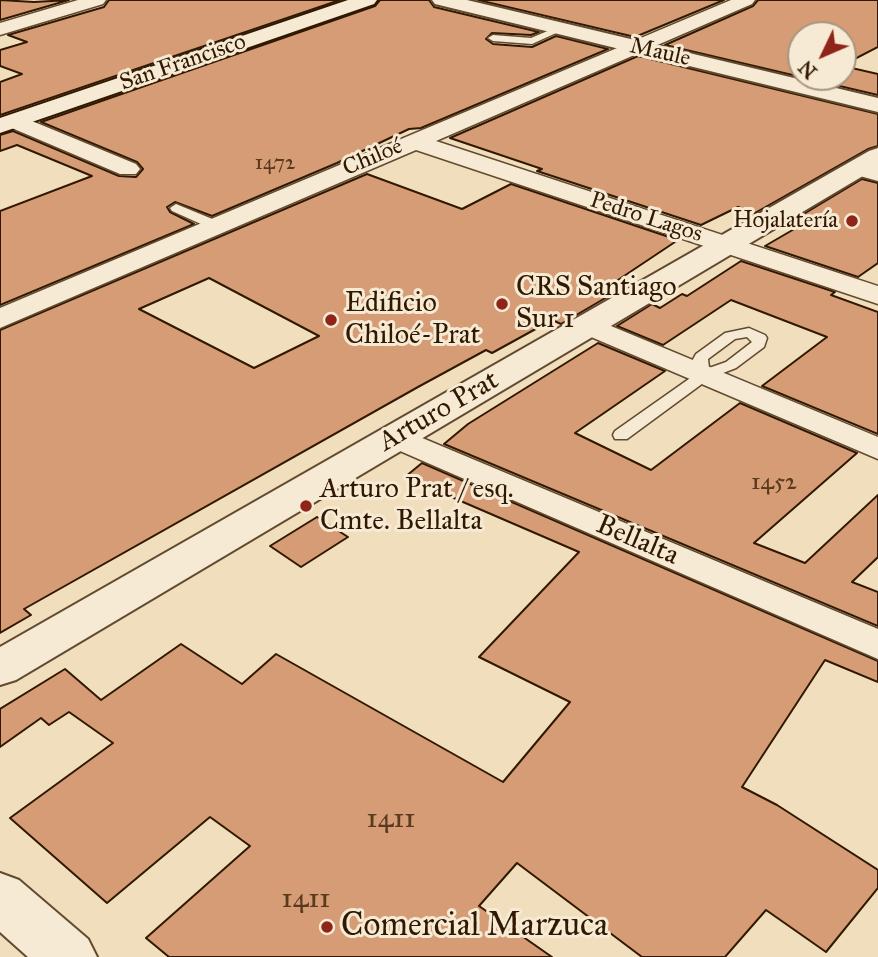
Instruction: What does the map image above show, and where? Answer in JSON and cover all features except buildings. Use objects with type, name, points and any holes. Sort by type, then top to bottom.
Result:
[{"type":"street","points":[[0,29],[97,0]]},
{"type":"street","name":"San Francisco","points":[[8,124],[367,0]]},
{"type":"street","name":"Maule","points":[[442,0],[878,105]]},
{"type":"street","name":"Chiloé","points":[[0,319],[740,1]]},
{"type":"street","points":[[8,124],[128,169]]},
{"type":"street","name":"Pedro Lagos","points":[[413,141],[878,295]]},
{"type":"street","name":"Arturo Prat","points":[[0,668],[726,244],[871,166]]},
{"type":"street","points":[[587,325],[878,449]]},
{"type":"street","name":"Bellalta","points":[[396,437],[878,645]]},
{"type":"street","points":[[0,897],[68,957]]},
{"type":"lane","points":[[493,38],[532,41],[560,29]]},
{"type":"lane","points":[[176,208],[216,226]]},
{"type":"lane","points":[[621,435],[704,375]]},
{"type":"place","name":"Hojalatería","points":[[852,221]]},
{"type":"place","name":"CRS Santiago Sur 1","points":[[502,304]]},
{"type":"place","name":"Edificio Chiloé-Prat","points":[[331,320]]},
{"type":"place","name":"Arturo Prat / esq. Cmte. Bellalta","points":[[306,506]]},
{"type":"place","name":"Comercial Marzuca","points":[[327,927]]}]
